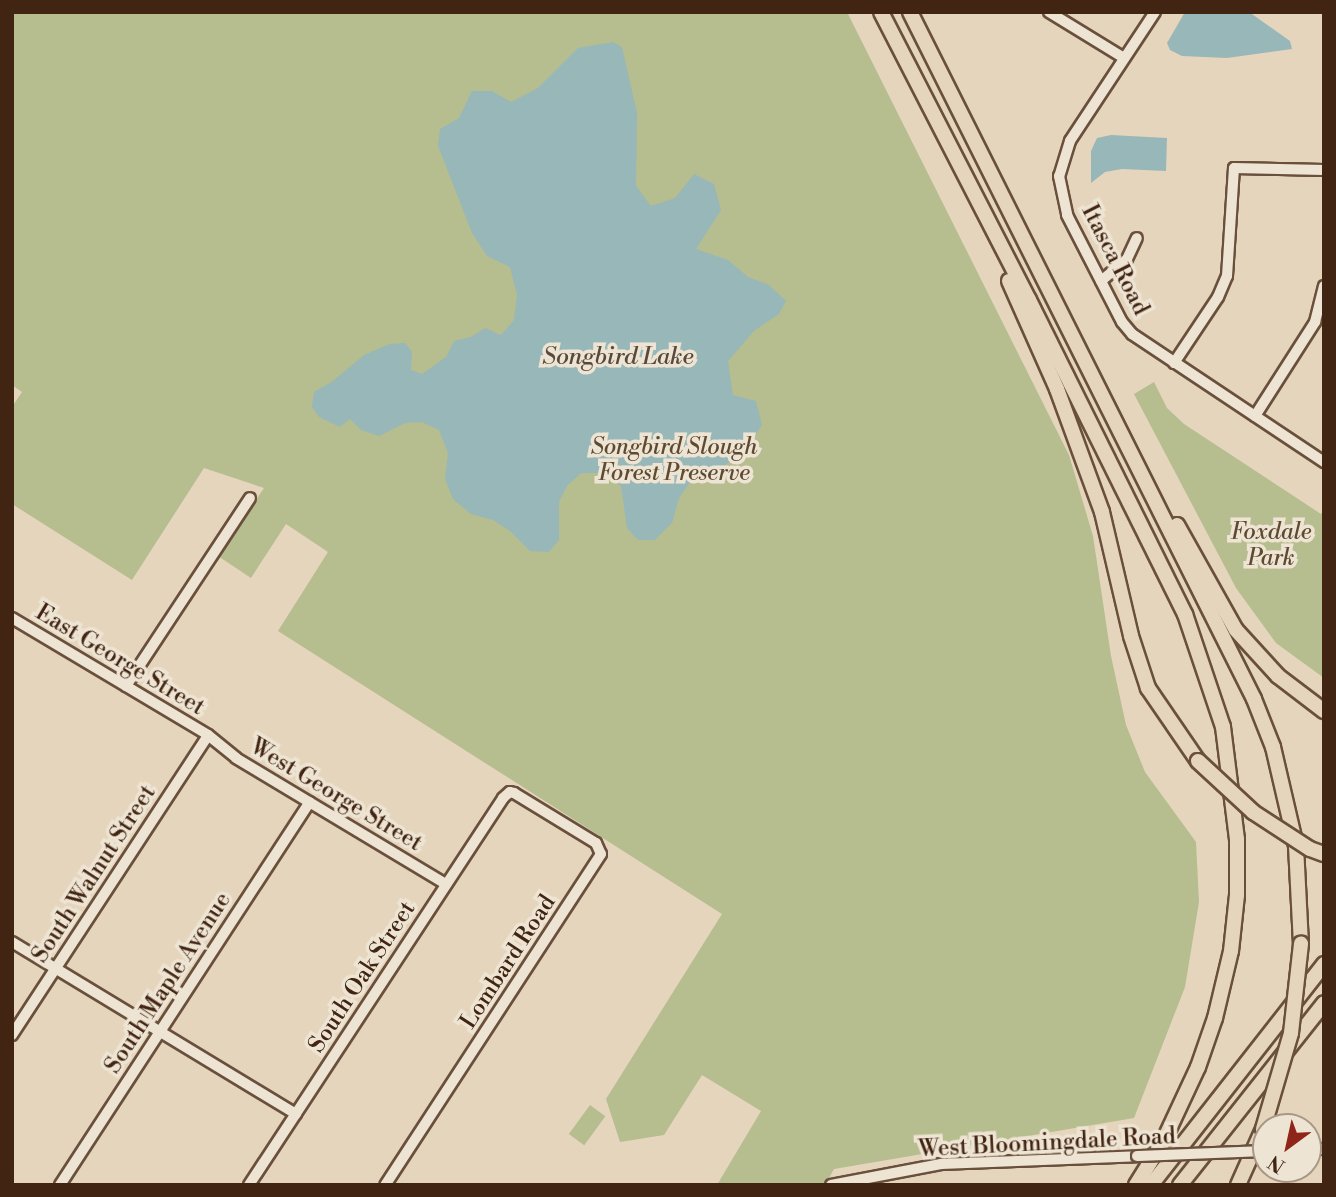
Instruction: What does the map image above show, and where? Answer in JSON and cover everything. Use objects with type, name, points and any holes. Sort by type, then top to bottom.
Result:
[{"type":"highway","points":[[881,12],[1029,300],[1185,614],[1223,727],[1237,839],[1237,895],[1230,951],[1215,1018],[1199,1067],[1164,1140],[1136,1185]]},
{"type":"highway","points":[[910,12],[1037,264],[1073,326],[1218,602],[1256,654],[1305,699],[1324,711]]},
{"type":"highway","points":[[957,164],[1057,389],[1102,512],[1131,636],[1148,688],[1198,761],[1253,812],[1310,849],[1324,854]]},
{"type":"highway","points":[[1037,264],[1054,305],[1254,699],[1273,747],[1296,846],[1301,944],[1291,1033],[1263,1129],[1238,1185]]},
{"type":"highway","points":[[1151,1185],[1324,964]]},
{"type":"highway","points":[[1180,1185],[1272,1064],[1324,1003]]},
{"type":"highway","points":[[1272,1064],[1324,1013]]},
{"type":"street","points":[[1049,12],[1124,58]]},
{"type":"street","name":"Itasca Road","points":[[1155,12],[1070,141],[1059,176],[1067,215],[1122,323],[1132,334],[1324,462]]},
{"type":"street","points":[[1174,363],[1218,297],[1227,276],[1234,168],[1324,170]]},
{"type":"street","points":[[1101,281],[1128,259],[1137,238]]},
{"type":"street","points":[[1255,416],[1315,322],[1324,286]]},
{"type":"street","points":[[125,686],[250,498]]},
{"type":"street","name":"East George Street","points":[[12,618],[208,735]]},
{"type":"street","name":"West George Street","points":[[208,735],[236,758],[446,884]]},
{"type":"street","name":"South Walnut Street","points":[[12,1035],[208,735]]},
{"type":"street","name":"South Oak Street","points":[[249,1185],[446,884],[510,792]]},
{"type":"street","name":"Lombard Road","points":[[385,1185],[601,853],[596,843],[510,792]]},
{"type":"street","name":"South Maple Avenue","points":[[60,1185],[310,802]]},
{"type":"street","points":[[12,942],[296,1114]]},
{"type":"street","name":"West Bloomingdale Road","points":[[831,1185],[939,1164],[1252,1152]]},
{"type":"green space","name":"Songbird Slough Forest Preserve","points":[[12,12],[847,12],[1069,455],[1093,536],[1111,656],[1126,725],[1145,772],[1196,842],[1199,902],[1185,987],[1134,1118],[834,1169],[825,1185],[717,1185],[761,1111],[702,1075],[664,1135],[620,1142],[606,1099],[722,914],[278,631],[328,552],[286,524],[251,578],[218,556],[264,488],[204,468],[132,580],[12,504],[12,407],[22,392],[12,385]]},
{"type":"green space","name":"Foxdale Park","points":[[1154,382],[1167,408],[1184,424],[1321,514],[1324,509],[1324,678],[1276,643],[1236,588],[1134,394]]},
{"type":"green space","points":[[590,1105],[605,1116],[584,1145],[569,1134]]},
{"type":"water","points":[[1185,12],[1249,12],[1290,41],[1292,49],[1227,58],[1182,56],[1170,50],[1167,43]]},
{"type":"water","name":"Songbird Lake","points":[[613,42],[622,47],[637,113],[636,186],[651,206],[675,198],[694,174],[714,184],[721,210],[696,249],[728,260],[748,277],[769,285],[786,301],[779,314],[754,331],[728,361],[733,395],[756,401],[762,425],[745,451],[722,467],[694,477],[679,498],[672,523],[655,540],[638,540],[627,528],[621,486],[604,473],[581,473],[567,486],[559,502],[559,540],[549,552],[530,551],[510,531],[493,520],[471,514],[453,499],[445,479],[448,453],[439,430],[422,422],[405,423],[379,436],[361,430],[350,419],[340,427],[319,417],[312,407],[314,392],[333,381],[364,355],[390,344],[405,343],[412,352],[411,370],[422,374],[446,357],[454,341],[471,337],[485,328],[501,335],[514,320],[517,295],[510,267],[487,256],[472,233],[438,146],[440,129],[459,118],[472,91],[492,91],[511,102],[538,88],[578,48]]},
{"type":"water","points":[[1111,135],[1167,138],[1166,171],[1122,169],[1105,172],[1091,183],[1091,151],[1097,138]]}]
